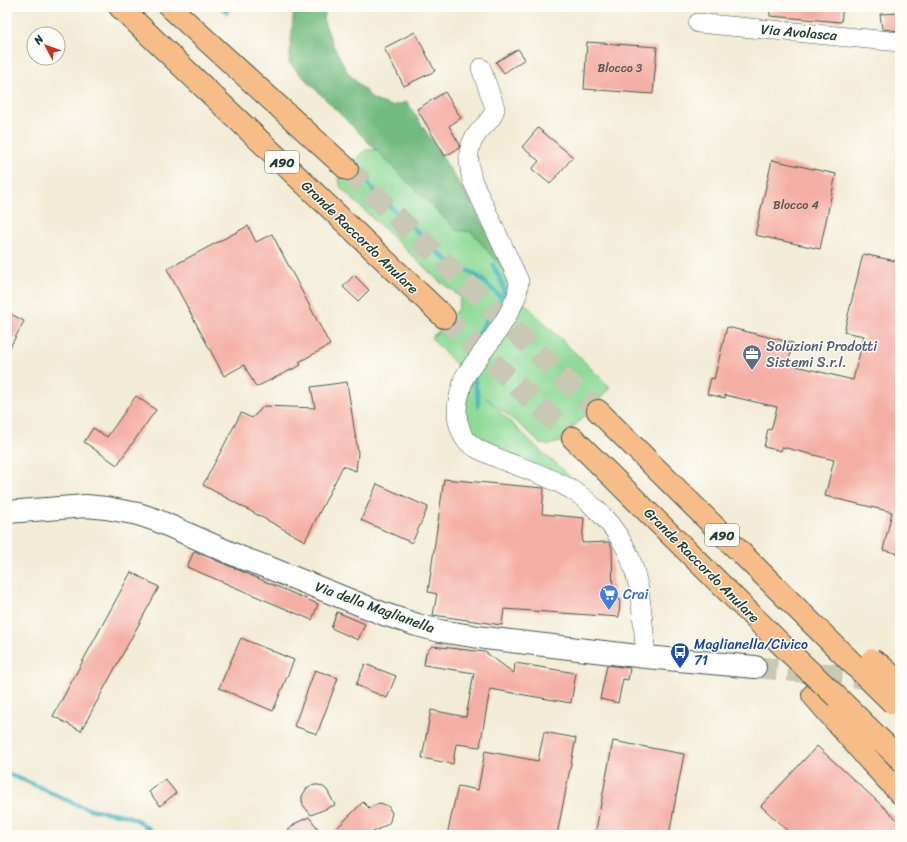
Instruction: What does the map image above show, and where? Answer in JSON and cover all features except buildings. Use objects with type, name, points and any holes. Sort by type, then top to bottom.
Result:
[{"type":"highway","name":"Grande Raccordo Anulare","points":[[120,7],[444,317]]},
{"type":"highway","name":"A90","points":[[170,7],[347,168]]},
{"type":"highway","name":"A90","points":[[598,411],[847,658],[898,699]]},
{"type":"highway","name":"Grande Raccordo Anulare","points":[[573,438],[717,581],[781,650]]},
{"type":"highway","points":[[782,594],[880,665],[898,699]]},
{"type":"highway","points":[[781,650],[813,695],[900,793]]},
{"type":"highway","points":[[781,650],[837,698],[900,759]]},
{"type":"street","name":"Via Avolasca","points":[[698,23],[900,42]]},
{"type":"street","points":[[481,68],[495,108],[489,121],[479,131],[471,143],[468,154],[468,164],[472,180],[518,281],[518,295],[512,309],[501,327],[464,378],[456,415],[459,427],[464,439],[480,451],[551,479],[572,490],[593,506],[607,521],[620,537],[629,554],[635,573],[641,605],[646,657]]},
{"type":"street","name":"Via della Maglianella","points":[[7,512],[86,506],[132,513],[156,520],[242,558],[384,614],[440,631],[485,638],[646,657],[755,667]]},
{"type":"green space","points":[[294,7],[328,7],[323,19],[333,45],[348,73],[374,100],[391,106],[407,102],[475,208],[511,278],[472,232],[456,230],[289,63]]},
{"type":"green space","points":[[366,150],[376,150],[456,230],[472,232],[511,278],[507,304],[459,371],[455,363],[431,337],[437,333],[458,309],[460,297],[440,282],[342,189],[340,185],[339,177],[359,155]]},
{"type":"green space","points":[[522,301],[609,386],[609,389],[569,433],[559,442],[549,445],[540,444],[530,433],[486,398],[579,486],[509,454],[508,451],[503,449],[502,452],[474,440],[461,407],[465,393]]},
{"type":"waterway","points":[[221,7],[227,12]]},
{"type":"waterway","name":"Grande Raccordo Anulare","points":[[365,175],[370,186],[380,197],[431,246],[448,261],[480,278],[502,298]]},
{"type":"waterway","name":"Grande Raccordo Anulare","points":[[467,356],[479,332],[503,295],[503,285],[493,265]]},
{"type":"waterway","points":[[474,373],[478,406]]},
{"type":"waterway","points":[[7,774],[89,809],[128,816],[137,820],[155,835]]},
{"type":"tunnel","points":[[347,169],[598,411]]},
{"type":"tunnel","points":[[444,317],[573,438]]},
{"type":"tunnel","points":[[755,667],[879,679]]},
{"type":"place","name":"Soluzioni Prodotti Sistemi S.r.l.","points":[[752,371]]},
{"type":"place","name":"Crai","points":[[609,611]]},
{"type":"place","name":"Maglianella/Civico 71","points":[[680,669]]}]
